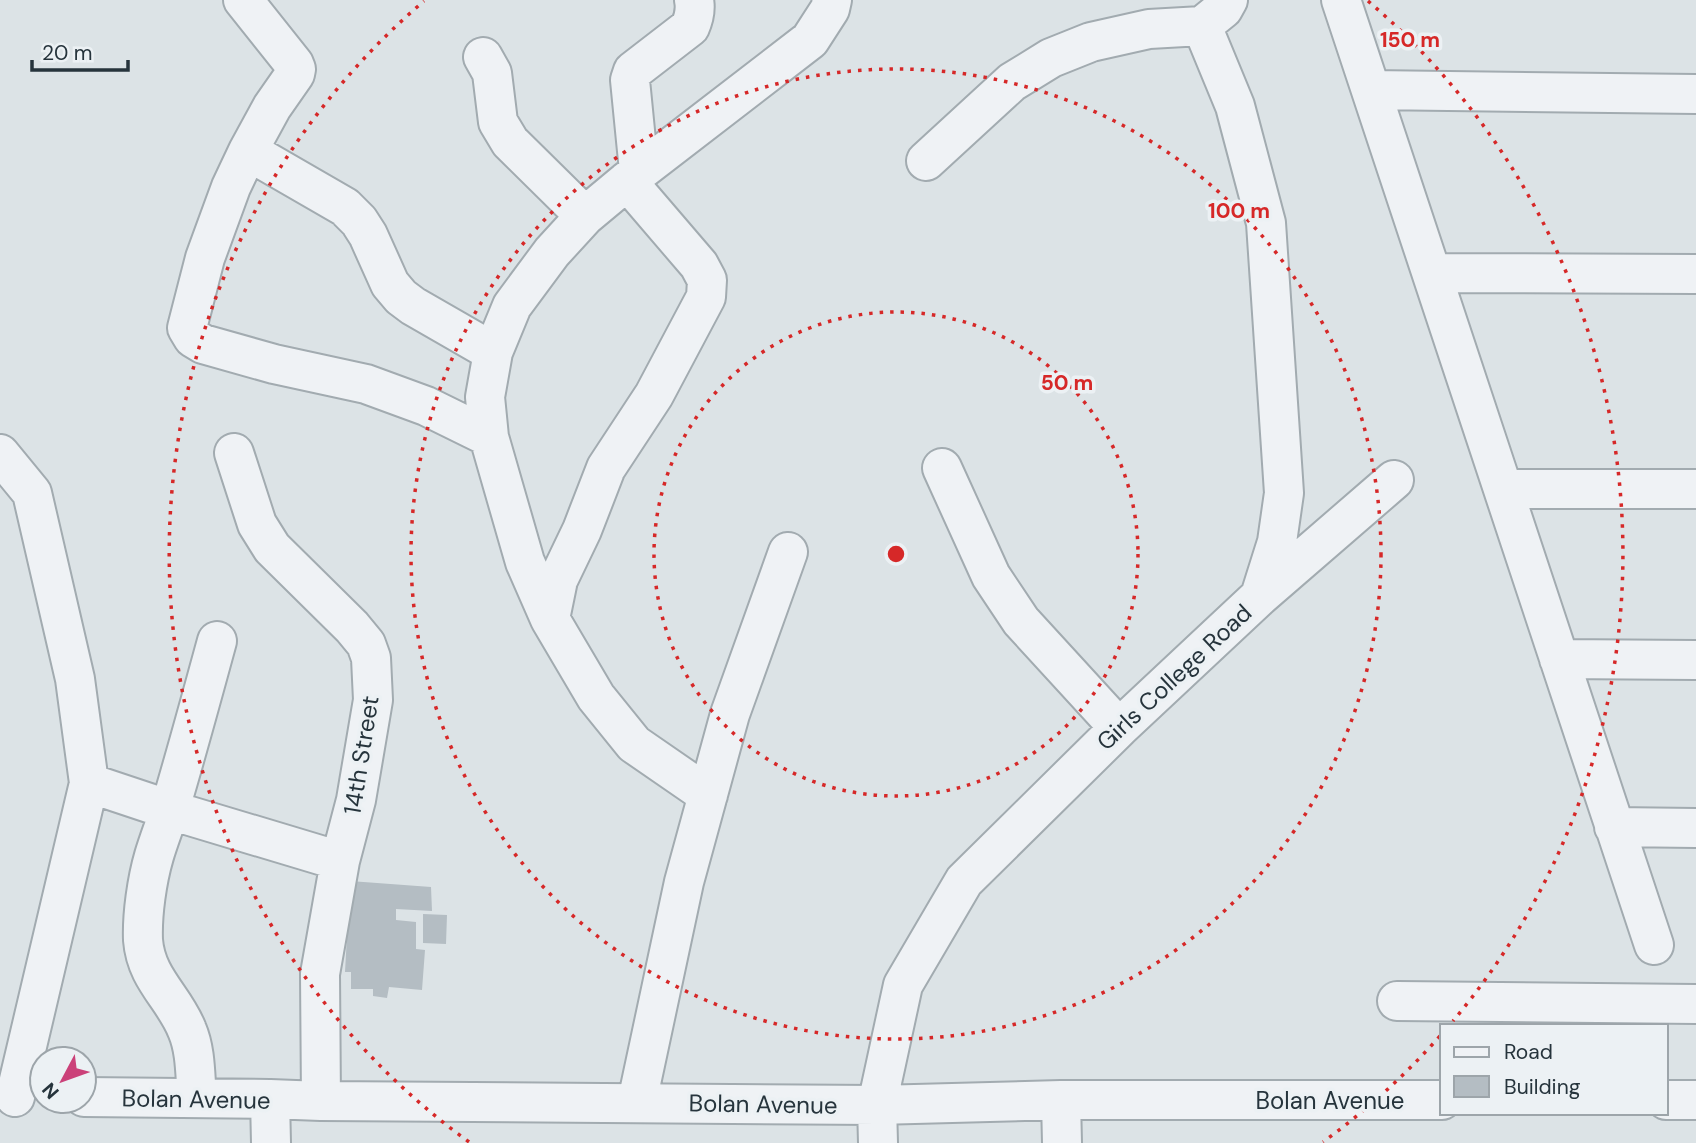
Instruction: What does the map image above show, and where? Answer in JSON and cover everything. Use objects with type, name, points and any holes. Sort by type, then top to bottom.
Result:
[{"type":"street","points":[[243,0],[296,69],[272,107],[231,187],[205,258],[187,328],[193,338],[203,344],[237,355],[366,384],[426,406],[489,437]]},
{"type":"street","points":[[550,619],[558,580],[582,530],[606,468],[654,395],[706,297],[707,280],[699,265],[633,176],[630,80],[633,71],[690,27],[694,19],[694,0]]},
{"type":"street","points":[[708,795],[634,744],[596,697],[550,619],[525,562],[489,437],[485,397],[493,352],[512,306],[552,252],[585,216],[633,176],[810,40],[830,9],[832,0]]},
{"type":"street","points":[[1341,0],[1654,945]]},
{"type":"street","points":[[926,161],[1012,82],[1051,58],[1091,42],[1215,13]]},
{"type":"street","name":"Girls College Road","points":[[878,1143],[877,1105],[904,985],[964,881],[1119,727],[1260,596],[1277,542],[1284,493],[1266,223],[1215,13]]},
{"type":"street","points":[[484,57],[492,73],[498,122],[504,134],[585,216]]},
{"type":"street","points":[[1371,90],[1696,94]]},
{"type":"street","points":[[248,151],[345,207],[359,220],[390,284],[401,297],[493,352]]},
{"type":"street","points":[[1432,273],[1696,274]]},
{"type":"street","name":"14th Street","points":[[234,453],[257,524],[272,548],[352,627],[366,644],[371,658],[373,699],[356,800],[340,861],[320,974],[321,1101]]},
{"type":"street","points":[[0,454],[32,493],[75,679],[89,783],[19,1097]]},
{"type":"street","points":[[942,468],[990,576],[1021,621],[1119,727]]},
{"type":"street","points":[[1260,596],[1394,480]]},
{"type":"street","points":[[1503,489],[1696,489]]},
{"type":"street","points":[[637,1102],[684,882],[730,714],[788,552]]},
{"type":"street","points":[[197,1098],[192,1045],[188,1031],[150,969],[144,942],[144,921],[154,854],[170,810],[217,641]]},
{"type":"street","points":[[1559,659],[1696,660]]},
{"type":"street","points":[[89,783],[340,861]]},
{"type":"street","points":[[1614,827],[1696,828]]},
{"type":"street","points":[[1397,1001],[1696,1004]]},
{"type":"street","name":"Bolan Avenue","points":[[98,1097],[877,1105],[1061,1100],[1440,1100]]},
{"type":"street","points":[[270,1099],[271,1143]]},
{"type":"street","points":[[1061,1100],[1062,1143]]},
{"type":"street","points":[[1668,1100],[1696,1100]]},
{"type":"building","points":[[350,881],[431,887],[432,911],[396,909],[396,920],[416,922],[416,949],[425,950],[422,990],[389,987],[387,998],[373,996],[373,989],[351,989],[351,972],[345,972]]},
{"type":"building","points":[[423,914],[447,915],[446,944],[423,943]]}]
